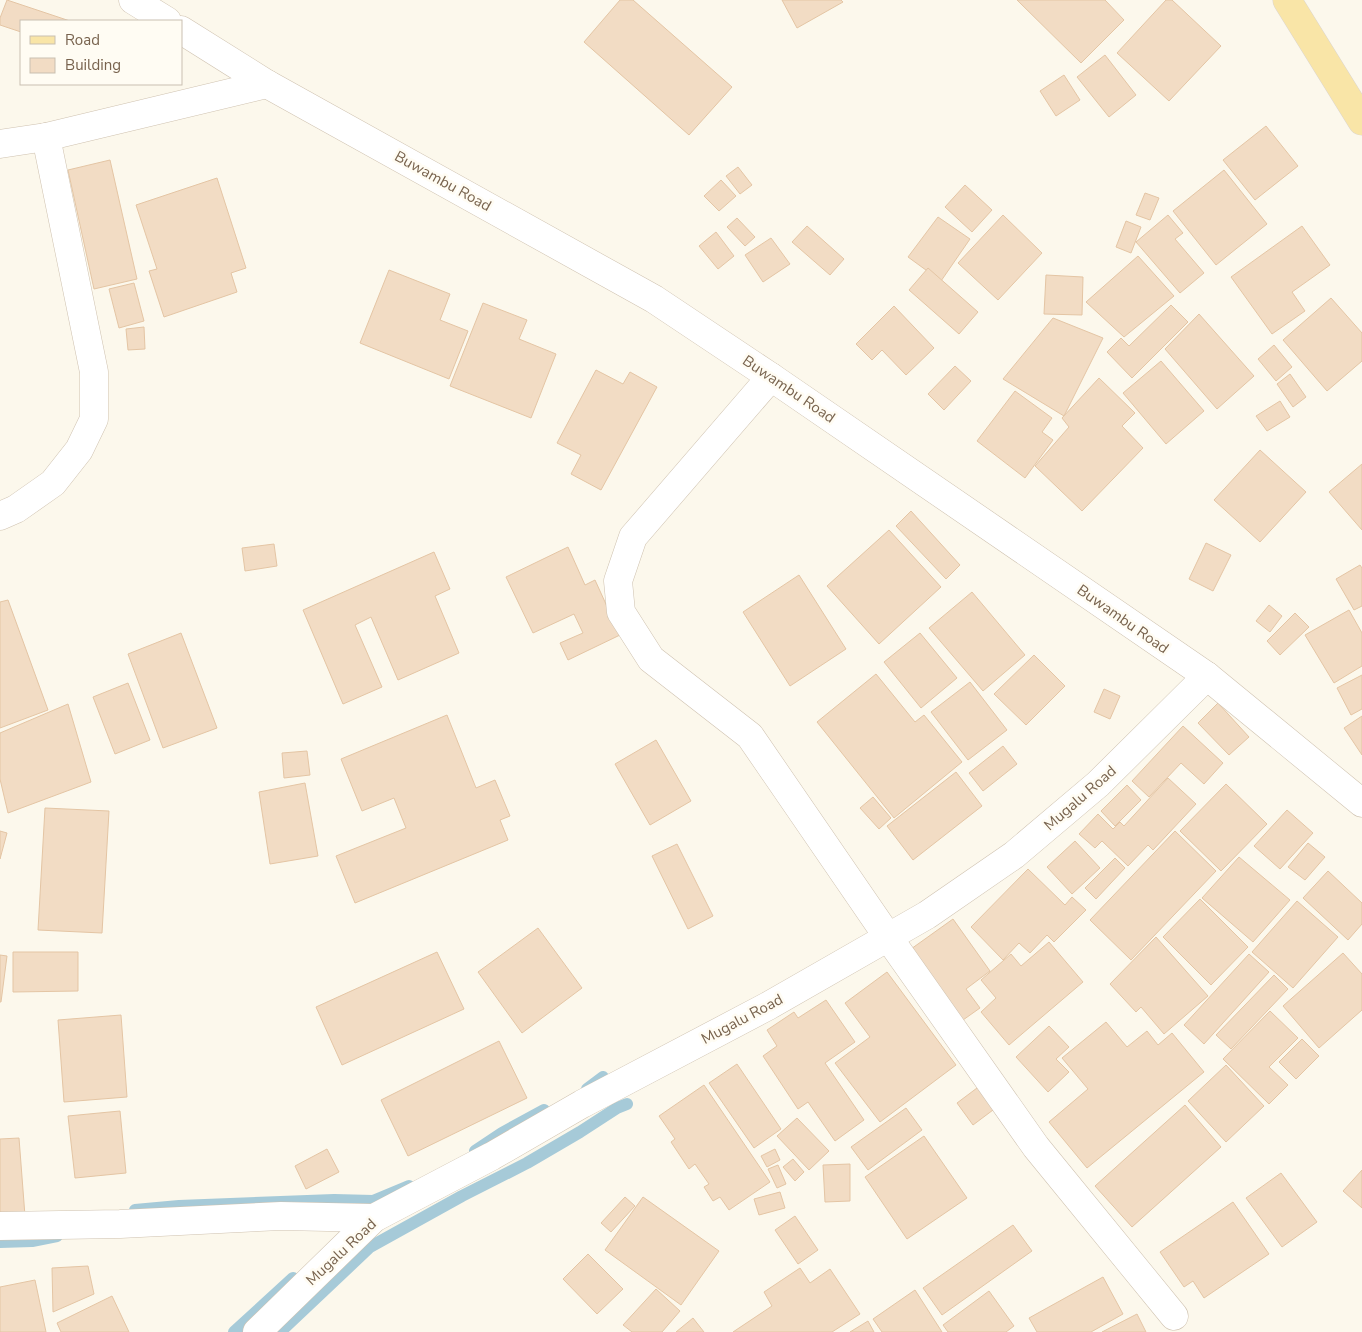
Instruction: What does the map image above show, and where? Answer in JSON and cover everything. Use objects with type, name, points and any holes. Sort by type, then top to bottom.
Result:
[{"type":"main road","points":[[1287,0],[1362,121]]},
{"type":"street","points":[[132,0],[165,20]]},
{"type":"street","name":"Buwambu Road","points":[[182,31],[267,84],[654,298],[1207,676],[1362,803]]},
{"type":"street","points":[[0,144],[46,137],[267,84]]},
{"type":"street","points":[[0,516],[16,508],[53,483],[79,450],[94,419],[94,372],[46,137]]},
{"type":"street","points":[[771,377],[633,537],[618,581],[621,612],[651,659],[750,736],[888,937],[1036,1146],[1174,1316]]},
{"type":"street","name":"Mugalu Road","points":[[257,1332],[374,1218],[492,1156],[582,1104],[768,1006],[928,915],[1014,855],[1098,784],[1207,676]]},
{"type":"street","points":[[0,1226],[120,1224],[281,1216],[374,1218]]},
{"type":"building","points":[[7,0],[67,20],[20,20],[20,32],[0,25],[0,18]]},
{"type":"building","points":[[620,0],[633,0],[732,87],[689,135],[584,42]]},
{"type":"building","points":[[782,0],[841,0],[843,2],[797,28]]},
{"type":"building","points":[[1017,0],[1105,0],[1124,20],[1081,63]]},
{"type":"building","points":[[1166,0],[1172,0],[1221,46],[1169,101],[1117,53]]},
{"type":"building","points":[[1105,55],[1136,95],[1109,117],[1077,77]]},
{"type":"building","points":[[1064,75],[1080,100],[1056,116],[1040,91]]},
{"type":"building","points":[[1266,126],[1298,166],[1255,200],[1223,160]]},
{"type":"building","points":[[110,160],[137,279],[94,289],[68,170]]},
{"type":"building","points":[[738,167],[752,185],[740,194],[726,176]]},
{"type":"building","points":[[1224,170],[1267,224],[1216,265],[1173,211]]},
{"type":"building","points":[[217,178],[246,268],[231,273],[237,292],[164,317],[149,271],[157,269],[136,205]]},
{"type":"building","points":[[721,180],[736,196],[719,211],[704,196]]},
{"type":"building","points":[[965,185],[992,210],[972,232],[945,207]]},
{"type":"building","points":[[1145,193],[1159,198],[1150,220],[1136,215]]},
{"type":"building","points":[[1003,215],[1042,253],[998,300],[958,263]]},
{"type":"building","points":[[1168,215],[1183,233],[1175,239],[1204,273],[1180,293],[1136,242]]},
{"type":"building","points":[[938,217],[970,239],[941,281],[908,257]]},
{"type":"building","points":[[737,218],[755,237],[745,246],[727,227]]},
{"type":"building","points":[[1126,221],[1141,227],[1131,253],[1116,247]]},
{"type":"building","points":[[807,226],[844,259],[830,275],[792,242]]},
{"type":"building","points":[[1302,226],[1330,265],[1292,292],[1305,311],[1272,334],[1231,277]]},
{"type":"building","points":[[716,232],[734,256],[718,269],[699,246]]},
{"type":"building","points":[[771,238],[790,264],[763,282],[745,255]]},
{"type":"building","points":[[1138,256],[1174,296],[1124,337],[1086,302]]},
{"type":"building","points":[[928,268],[978,312],[959,334],[909,290]]},
{"type":"building","points":[[389,270],[450,294],[440,320],[468,331],[449,379],[360,343]]},
{"type":"building","points":[[1046,275],[1083,277],[1082,315],[1044,314]]},
{"type":"building","points":[[134,283],[144,321],[119,328],[109,289]]},
{"type":"building","points":[[1331,298],[1362,333],[1362,361],[1327,391],[1283,340]]},
{"type":"building","points":[[483,303],[527,320],[519,339],[556,354],[531,418],[450,386]]},
{"type":"building","points":[[1171,305],[1188,322],[1132,378],[1107,352],[1121,338],[1129,346]]},
{"type":"building","points":[[894,306],[934,348],[906,375],[882,350],[872,360],[856,344]]},
{"type":"building","points":[[1199,314],[1254,376],[1217,409],[1165,349]]},
{"type":"building","points":[[1053,318],[1103,338],[1064,416],[1003,379]]},
{"type":"building","points":[[144,327],[145,349],[128,350],[126,329]]},
{"type":"building","points":[[1274,345],[1292,367],[1276,381],[1258,359]]},
{"type":"building","points":[[1161,361],[1204,411],[1166,444],[1123,393]]},
{"type":"building","points":[[955,366],[971,381],[944,410],[928,394]]},
{"type":"building","points":[[596,370],[623,384],[630,372],[657,387],[601,490],[571,474],[581,455],[557,443]]},
{"type":"building","points":[[1290,374],[1306,397],[1293,407],[1277,384]]},
{"type":"building","points":[[1099,378],[1135,413],[1122,426],[1143,448],[1082,511],[1035,466],[1069,427],[1062,418]]},
{"type":"building","points":[[1015,391],[1052,418],[1042,432],[1053,440],[1025,478],[977,441]]},
{"type":"building","points":[[1280,401],[1290,417],[1267,431],[1256,416]]},
{"type":"building","points":[[1260,450],[1306,492],[1260,542],[1214,500]]},
{"type":"building","points":[[1362,464],[1362,530],[1329,492]]},
{"type":"building","points":[[911,511],[960,565],[946,579],[896,526]]},
{"type":"building","points":[[889,530],[941,587],[879,644],[827,586]]},
{"type":"building","points":[[1206,543],[1231,555],[1213,591],[1189,579]]},
{"type":"building","points":[[274,544],[277,566],[245,571],[242,548]]},
{"type":"building","points":[[568,547],[585,585],[595,580],[620,635],[568,660],[560,643],[583,633],[574,614],[533,633],[506,577]]},
{"type":"building","points":[[434,552],[450,589],[435,596],[459,653],[398,680],[371,617],[355,625],[382,687],[343,704],[303,610]]},
{"type":"building","points":[[1360,565],[1362,568],[1362,606],[1354,610],[1336,579]]},
{"type":"building","points":[[799,575],[846,649],[790,686],[743,612]]},
{"type":"building","points":[[972,592],[1025,655],[983,691],[929,628]]},
{"type":"building","points":[[8,600],[48,710],[0,728],[0,602]]},
{"type":"building","points":[[1269,605],[1282,616],[1270,632],[1256,621]]},
{"type":"building","points":[[1349,610],[1362,633],[1362,666],[1334,683],[1305,635]]},
{"type":"building","points":[[1295,613],[1309,627],[1280,655],[1267,641]]},
{"type":"building","points":[[181,633],[217,728],[163,748],[128,654]]},
{"type":"building","points":[[920,633],[957,678],[921,708],[884,662]]},
{"type":"building","points":[[1034,655],[1065,686],[1026,725],[994,694]]},
{"type":"building","points":[[876,674],[915,722],[924,715],[962,762],[894,818],[817,722]]},
{"type":"building","points":[[1362,675],[1362,709],[1351,715],[1337,688]]},
{"type":"building","points":[[970,682],[1007,730],[968,760],[931,712]]},
{"type":"building","points":[[128,683],[150,740],[115,754],[93,697]]},
{"type":"building","points":[[1104,689],[1120,696],[1110,719],[1094,712]]},
{"type":"building","points":[[1218,703],[1249,737],[1229,755],[1198,723]]},
{"type":"building","points":[[68,704],[91,782],[8,813],[0,779],[0,733]]},
{"type":"building","points":[[447,715],[476,788],[495,780],[510,816],[500,820],[508,840],[355,903],[336,856],[406,828],[394,798],[362,811],[341,759]]},
{"type":"building","points":[[1362,716],[1362,755],[1344,728]]},
{"type":"building","points":[[1183,726],[1223,763],[1204,784],[1181,763],[1149,797],[1132,781]]},
{"type":"building","points":[[656,740],[691,801],[650,825],[615,764]]},
{"type":"building","points":[[1003,746],[1017,764],[983,791],[969,773]]},
{"type":"building","points":[[307,751],[310,775],[284,778],[282,753]]},
{"type":"building","points":[[956,772],[982,806],[913,860],[887,826]]},
{"type":"building","points":[[1168,778],[1196,804],[1153,850],[1148,845],[1128,866],[1102,841],[1095,848],[1079,834],[1098,814],[1113,829],[1120,822],[1124,826]]},
{"type":"building","points":[[305,783],[318,856],[270,864],[259,792]]},
{"type":"building","points":[[1226,784],[1267,824],[1221,871],[1180,831]]},
{"type":"building","points":[[1127,785],[1141,800],[1115,826],[1101,811]]},
{"type":"building","points":[[873,797],[891,818],[879,829],[860,808]]},
{"type":"building","points":[[45,808],[109,811],[102,933],[38,930]]},
{"type":"building","points":[[1287,810],[1313,833],[1280,869],[1254,846]]},
{"type":"building","points":[[0,831],[7,833],[0,859]]},
{"type":"building","points":[[1175,831],[1216,871],[1131,960],[1090,920]]},
{"type":"building","points":[[1075,841],[1100,868],[1072,894],[1047,867]]},
{"type":"building","points":[[1308,843],[1325,857],[1305,880],[1288,867]]},
{"type":"building","points":[[677,844],[713,916],[688,929],[652,856]]},
{"type":"building","points":[[1239,857],[1290,900],[1253,942],[1202,898]]},
{"type":"building","points":[[1115,858],[1125,868],[1096,899],[1085,888]]},
{"type":"building","points":[[1028,869],[1065,905],[1072,897],[1086,910],[1054,942],[1047,935],[1030,953],[1019,943],[1003,960],[971,927]]},
{"type":"building","points":[[1328,871],[1362,903],[1362,924],[1348,940],[1303,898]]},
{"type":"building","points":[[1200,899],[1248,947],[1211,985],[1163,937]]},
{"type":"building","points":[[1297,901],[1338,937],[1293,988],[1252,952]]},
{"type":"building","points":[[953,919],[990,971],[966,989],[980,1008],[963,1020],[911,949]]},
{"type":"building","points":[[538,928],[582,988],[522,1033],[478,972]]},
{"type":"building","points":[[1156,937],[1208,996],[1164,1034],[1141,1007],[1136,1012],[1110,984]]},
{"type":"building","points":[[1049,942],[1083,982],[1009,1045],[981,1012],[996,998],[981,980],[1011,954],[1021,966]]},
{"type":"building","points":[[13,952],[78,952],[78,991],[13,992]]},
{"type":"building","points":[[437,952],[464,1009],[342,1065],[316,1007]]},
{"type":"building","points":[[1343,953],[1362,974],[1362,1010],[1319,1048],[1283,1006]]},
{"type":"building","points":[[1249,954],[1269,972],[1204,1044],[1184,1025]]},
{"type":"building","points":[[0,955],[7,956],[1,1002],[0,1002]]},
{"type":"building","points":[[887,972],[956,1065],[880,1122],[835,1063],[870,1037],[845,1003]]},
{"type":"building","points":[[1274,975],[1288,989],[1231,1049],[1216,1035]]},
{"type":"building","points":[[826,1000],[855,1042],[825,1063],[864,1120],[835,1141],[808,1102],[798,1109],[763,1056],[777,1046],[767,1030],[794,1012],[798,1018]]},
{"type":"building","points":[[1270,1011],[1298,1038],[1269,1067],[1288,1085],[1269,1104],[1223,1059]]},
{"type":"building","points":[[121,1015],[127,1097],[64,1102],[58,1020]]},
{"type":"building","points":[[1106,1022],[1127,1047],[1147,1031],[1158,1045],[1172,1033],[1204,1072],[1087,1168],[1049,1122],[1088,1089],[1062,1058]]},
{"type":"building","points":[[1049,1026],[1069,1047],[1056,1059],[1069,1072],[1048,1092],[1016,1057]]},
{"type":"building","points":[[1302,1039],[1319,1056],[1296,1079],[1279,1062]]},
{"type":"building","points":[[499,1041],[527,1098],[408,1156],[381,1100]]},
{"type":"building","points":[[737,1064],[781,1129],[754,1148],[709,1083]]},
{"type":"building","points":[[1226,1065],[1264,1106],[1226,1142],[1188,1101]]},
{"type":"building","points":[[704,1085],[770,1182],[729,1210],[720,1197],[713,1201],[704,1187],[709,1184],[695,1164],[689,1169],[671,1142],[675,1139],[659,1116]]},
{"type":"building","points":[[981,1085],[997,1107],[973,1125],[957,1103]]},
{"type":"building","points":[[1185,1105],[1221,1147],[1132,1227],[1095,1186]]},
{"type":"building","points":[[906,1108],[922,1130],[868,1170],[851,1147]]},
{"type":"building","points":[[120,1111],[126,1173],[75,1178],[68,1116]]},
{"type":"building","points":[[797,1118],[829,1151],[809,1170],[777,1136]]},
{"type":"building","points":[[924,1136],[967,1198],[907,1239],[865,1177]]},
{"type":"building","points":[[19,1138],[26,1229],[0,1231],[0,1139]]},
{"type":"building","points":[[327,1149],[339,1172],[306,1189],[295,1166]]},
{"type":"building","points":[[775,1149],[780,1160],[767,1167],[761,1156]]},
{"type":"building","points":[[793,1159],[804,1172],[795,1181],[783,1167]]},
{"type":"building","points":[[850,1164],[850,1201],[825,1202],[823,1165]]},
{"type":"building","points":[[778,1165],[786,1184],[777,1188],[768,1169]]},
{"type":"building","points":[[1362,1170],[1362,1208],[1343,1191]]},
{"type":"building","points":[[1281,1173],[1317,1222],[1282,1247],[1246,1198]]},
{"type":"building","points":[[780,1192],[785,1208],[759,1215],[754,1199]]},
{"type":"building","points":[[625,1197],[635,1206],[611,1232],[601,1223]]},
{"type":"building","points":[[643,1197],[719,1251],[681,1305],[605,1250]]},
{"type":"building","points":[[1233,1202],[1269,1254],[1204,1298],[1193,1281],[1184,1287],[1160,1252]]},
{"type":"building","points":[[795,1216],[818,1250],[798,1264],[775,1230]]},
{"type":"building","points":[[1013,1225],[1032,1251],[942,1315],[923,1288]]},
{"type":"building","points":[[588,1254],[623,1289],[597,1314],[563,1279]]},
{"type":"building","points":[[88,1266],[94,1294],[53,1312],[52,1268]]},
{"type":"building","points":[[800,1268],[810,1283],[830,1269],[860,1314],[832,1332],[733,1332],[772,1306],[764,1292]]},
{"type":"building","points":[[1103,1277],[1123,1314],[1091,1332],[1037,1332],[1029,1318]]},
{"type":"building","points":[[35,1280],[46,1332],[0,1332],[0,1287]]},
{"type":"building","points":[[656,1289],[680,1311],[662,1332],[632,1332],[623,1325]]},
{"type":"building","points":[[915,1290],[942,1332],[882,1332],[873,1319]]},
{"type":"building","points":[[989,1291],[1014,1326],[1006,1332],[948,1332],[943,1325]]},
{"type":"building","points":[[112,1296],[129,1332],[61,1332],[57,1323]]},
{"type":"building","points":[[1137,1314],[1146,1332],[1102,1332]]},
{"type":"building","points":[[693,1318],[704,1332],[676,1332]]},
{"type":"building","points":[[868,1321],[874,1332],[850,1332]]},
{"type":"waterway","points":[[587,1089],[603,1077]]},
{"type":"waterway","points":[[280,1332],[370,1247],[462,1196],[527,1163],[617,1108],[627,1104]]},
{"type":"waterway","points":[[475,1151],[502,1133],[544,1110]]},
{"type":"waterway","points":[[135,1210],[179,1206],[334,1200],[373,1201],[409,1186]]},
{"type":"waterway","points":[[0,1242],[32,1241],[57,1236]]},
{"type":"waterway","points":[[234,1332],[293,1278]]}]
